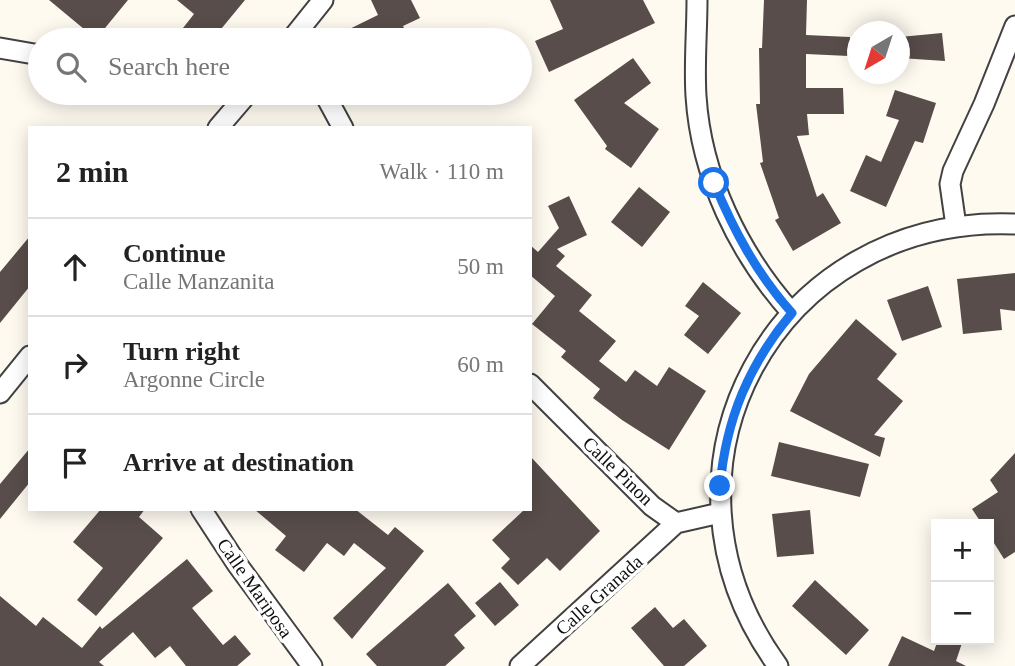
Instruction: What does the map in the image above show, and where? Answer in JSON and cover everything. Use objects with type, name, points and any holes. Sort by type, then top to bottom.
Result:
[{"type":"street","points":[[302,28],[323,0]]},
{"type":"street","points":[[697,0],[696,99],[701,135],[714,183],[729,220],[748,254],[777,297],[792,313]]},
{"type":"street","points":[[956,226],[950,184],[953,172],[1015,26]]},
{"type":"street","points":[[0,48],[28,53]]},
{"type":"street","points":[[220,126],[237,105]]},
{"type":"street","points":[[331,105],[342,126]]},
{"type":"street","points":[[778,666],[751,625],[733,582],[720,513],[723,459],[736,406],[759,356],[792,313],[814,291],[839,271],[866,255],[915,235],[956,226],[1015,224]]},
{"type":"street","points":[[0,393],[28,358]]},
{"type":"street","name":"Calle Pinon","points":[[532,386],[652,506],[676,523]]},
{"type":"street","name":"Calle Mariposa","points":[[202,511],[237,564],[312,666]]},
{"type":"street","points":[[676,523],[720,513]]},
{"type":"street","name":"Calle Granada","points":[[520,666],[676,523]]},
{"type":"building","points":[[49,0],[128,0],[105,28],[83,28]]},
{"type":"building","points":[[177,0],[245,0],[222,28],[183,28],[194,14]]},
{"type":"building","points":[[371,0],[411,0],[420,18],[403,26],[404,28],[351,28],[378,15]]},
{"type":"building","points":[[550,0],[643,0],[655,23],[549,72],[535,41],[563,29]]},
{"type":"building","points":[[764,0],[807,0],[806,35],[847,37],[847,56],[806,54],[806,88],[843,88],[844,114],[807,114],[809,135],[797,136],[817,197],[823,193],[841,223],[793,251],[775,220],[779,218],[760,163],[763,162],[756,104],[760,104],[759,48],[762,48]]},
{"type":"building","points":[[942,33],[945,61],[910,59],[910,36]]},
{"type":"building","points":[[633,58],[651,83],[624,103],[659,129],[631,168],[605,149],[607,146],[574,100]]},
{"type":"building","points":[[895,90],[936,103],[923,143],[915,141],[886,207],[850,191],[866,155],[881,162],[899,120],[886,116]]},
{"type":"building","points":[[639,187],[670,212],[642,247],[611,222]]},
{"type":"building","points":[[569,196],[587,235],[557,249],[565,256],[556,266],[592,295],[579,311],[616,341],[599,361],[626,382],[635,370],[657,386],[669,367],[706,391],[669,450],[593,398],[600,389],[561,357],[566,351],[532,324],[555,296],[532,277],[532,247],[538,252],[559,228],[548,206]]},
{"type":"building","points":[[28,238],[28,288],[0,323],[0,272]]},
{"type":"building","points":[[1015,273],[1015,311],[1000,309],[1002,330],[963,334],[957,279]]},
{"type":"building","points":[[703,282],[741,313],[708,354],[684,335],[699,316],[685,306]]},
{"type":"building","points":[[928,286],[942,327],[902,341],[887,300]]},
{"type":"building","points":[[856,319],[897,354],[877,379],[903,401],[874,435],[885,438],[880,457],[790,411],[809,374]]},
{"type":"building","points":[[779,442],[869,464],[860,497],[771,476]]},
{"type":"building","points":[[28,450],[28,484],[0,519],[0,484]]},
{"type":"building","points":[[1015,453],[1015,552],[1004,559],[994,543],[994,519],[979,519],[972,509],[998,492],[990,480]]},
{"type":"building","points":[[532,458],[600,531],[560,571],[547,558],[518,585],[501,568],[510,559],[492,540],[523,511],[532,511]]},
{"type":"building","points":[[810,510],[814,554],[777,557],[772,514]]},
{"type":"building","points":[[99,511],[144,511],[139,517],[163,538],[96,616],[77,600],[103,568],[73,542]]},
{"type":"building","points":[[256,511],[358,511],[388,535],[395,527],[424,551],[352,639],[333,618],[386,568],[354,543],[344,556],[327,543],[304,572],[275,550],[286,536]]},
{"type":"building","points":[[187,559],[213,591],[192,608],[223,645],[235,635],[251,654],[237,666],[186,666],[170,646],[155,658],[133,632],[99,662],[104,666],[0,666],[0,596],[36,626],[43,617],[82,648],[100,626],[102,629]]},
{"type":"building","points":[[815,580],[869,630],[846,655],[792,606]]},
{"type":"building","points":[[500,582],[519,605],[495,626],[475,603]]},
{"type":"building","points":[[448,583],[476,616],[454,635],[465,648],[445,666],[377,666],[366,654]]},
{"type":"building","points":[[655,607],[673,628],[684,619],[707,646],[684,666],[664,666],[631,628]]},
{"type":"building","points":[[902,636],[934,651],[936,645],[961,645],[956,661],[966,666],[888,666]]},
{"type":"route","points":[[714,183],[729,220],[748,254],[777,297],[792,313],[774,334],[746,380],[728,432],[720,486]]}]
